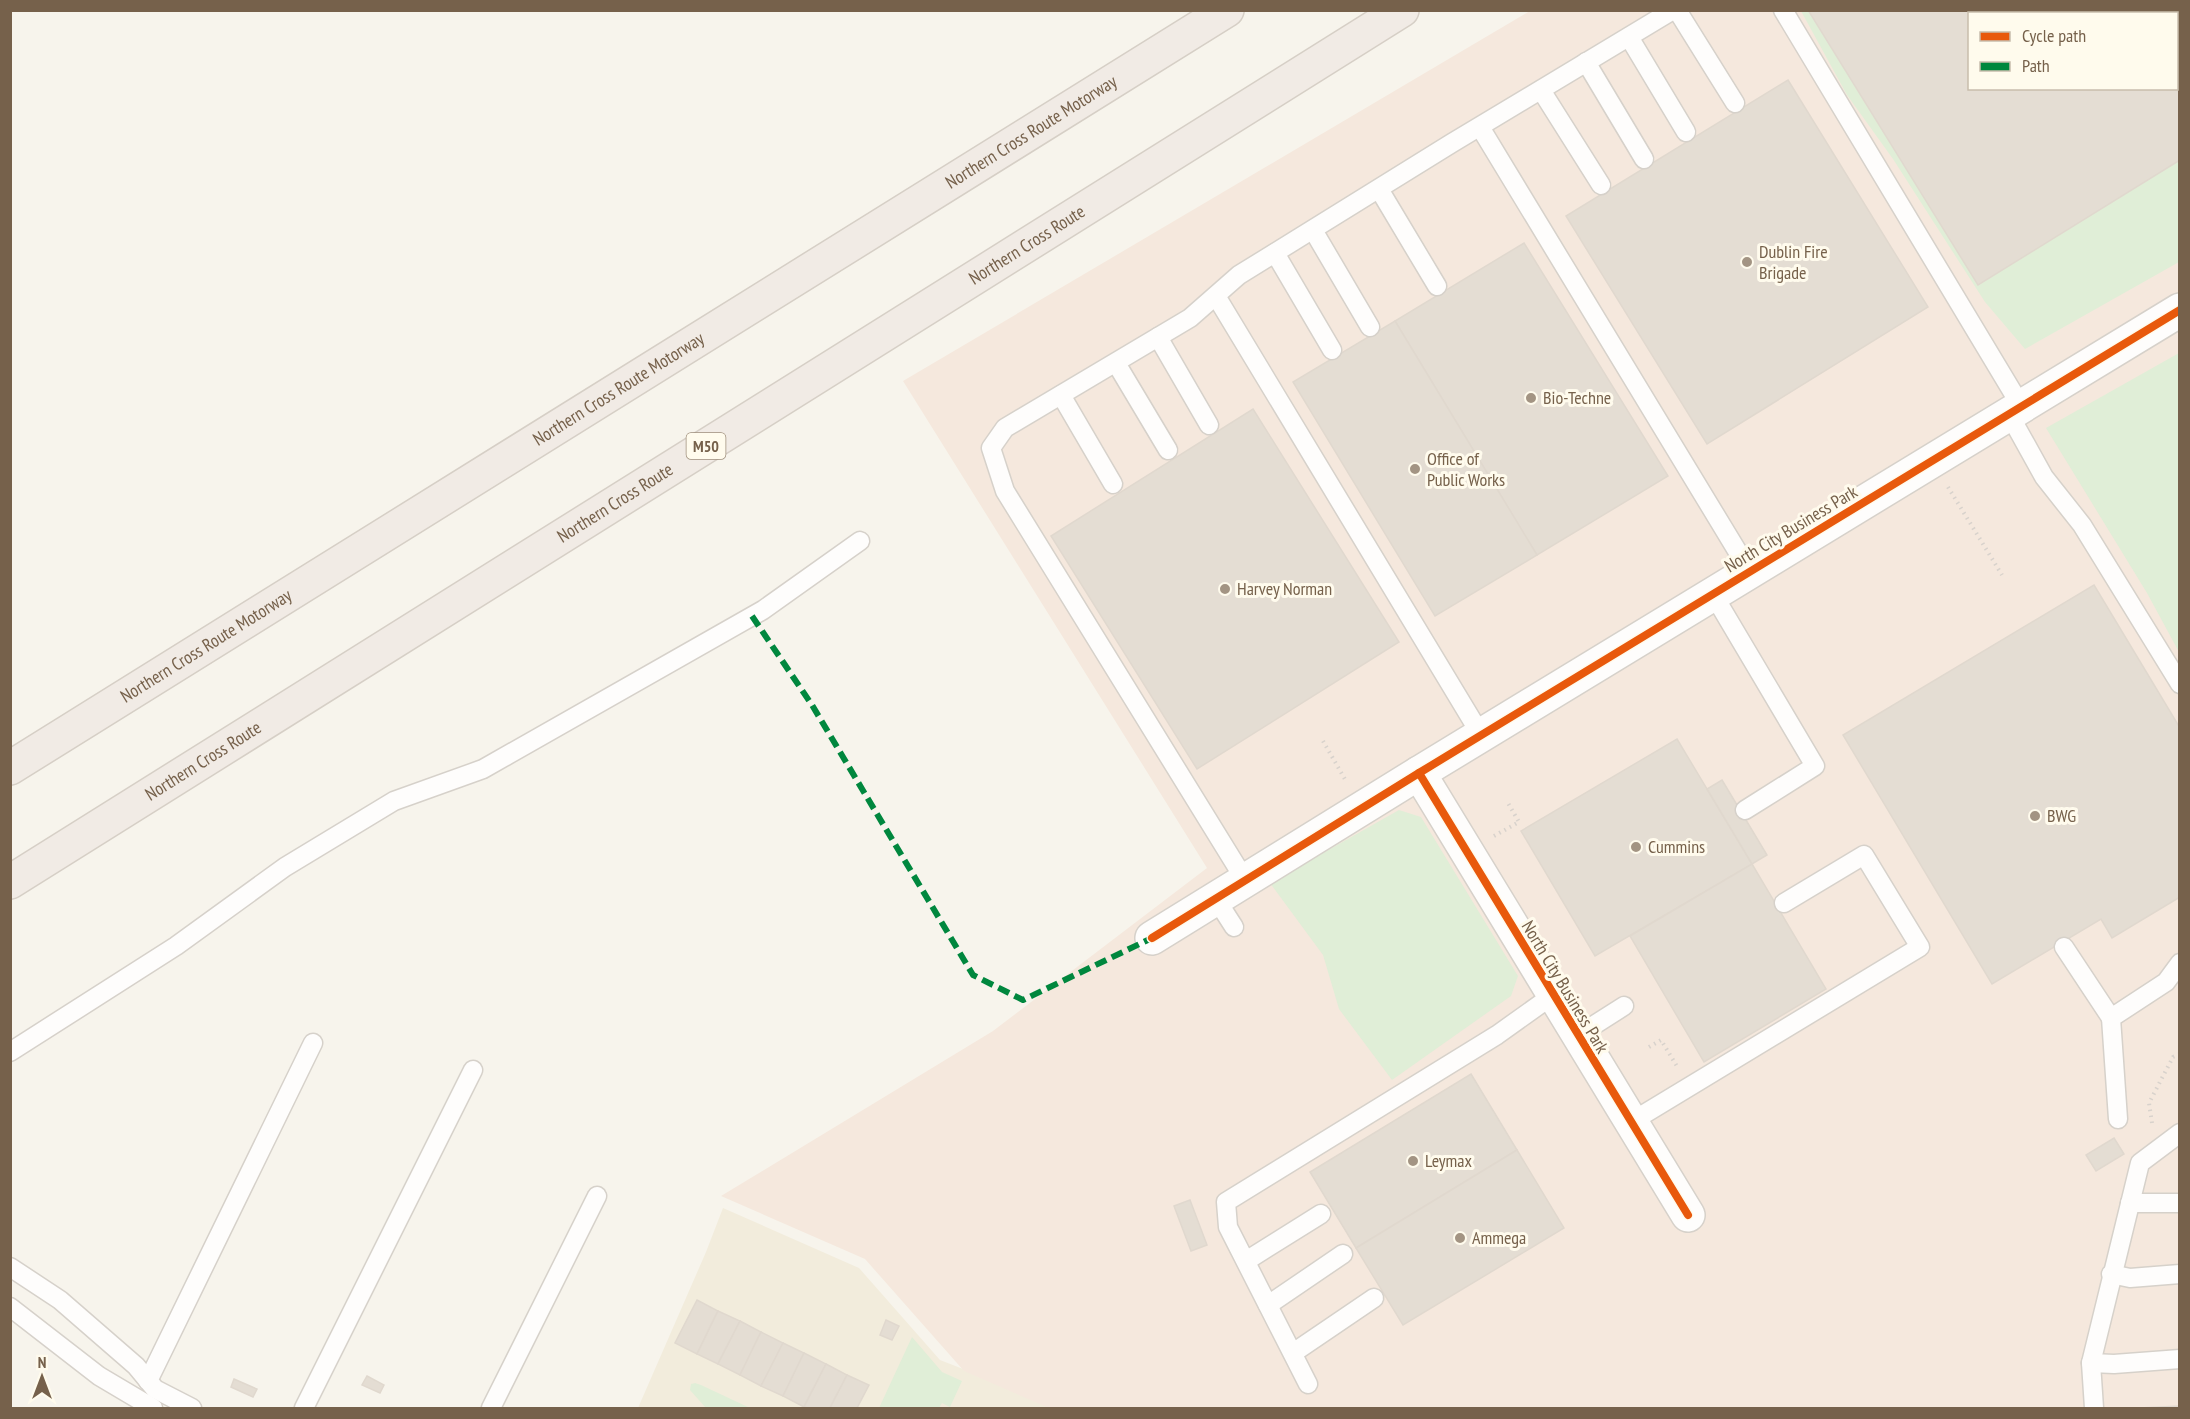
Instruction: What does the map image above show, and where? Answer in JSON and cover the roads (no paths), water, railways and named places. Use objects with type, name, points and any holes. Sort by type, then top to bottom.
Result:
[{"type":"highway","name":"Northern Cross Route Motorway","points":[[10,768],[1227,10]]},
{"type":"highway","name":"Northern Cross Route","points":[[10,882],[1402,10]]},
{"type":"street","name":"North City Business Park","points":[[1152,938],[2180,310]]},
{"type":"street","name":"North City Business Park","points":[[1419,773],[1688,1215]]},
{"type":"lane","points":[[1245,880],[1005,491],[991,448],[1005,428],[1190,318],[1239,275],[1675,10],[1735,103]]},
{"type":"lane","points":[[1783,10],[2015,410],[2044,477],[2082,525],[2180,684]]},
{"type":"lane","points":[[1629,37],[1686,132]]},
{"type":"lane","points":[[1586,62],[1644,159]]},
{"type":"lane","points":[[1541,90],[1601,185]]},
{"type":"lane","points":[[1480,127],[1750,572]]},
{"type":"lane","points":[[1379,189],[1437,286]]},
{"type":"lane","points":[[1313,230],[1370,327]]},
{"type":"lane","points":[[1275,254],[1332,350]]},
{"type":"lane","points":[[1216,296],[1481,735]]},
{"type":"lane","points":[[1158,338],[1209,425]]},
{"type":"lane","points":[[1116,363],[1168,450]]},
{"type":"lane","points":[[1061,395],[1113,484]]},
{"type":"lane","points":[[10,1052],[176,946],[285,867],[394,801],[483,769],[763,610],[860,541]]},
{"type":"lane","points":[[1713,594],[1815,766],[1745,810]]},
{"type":"lane","points":[[1631,1122],[1920,947],[1864,855],[1784,903]]},
{"type":"lane","points":[[1216,898],[1234,927]]},
{"type":"lane","points":[[2064,947],[2111,1018],[2118,1119]]},
{"type":"lane","points":[[2111,1018],[2166,982],[2180,963]]},
{"type":"lane","points":[[1308,1384],[1228,1227],[1227,1202],[1497,1035],[1553,995]]},
{"type":"lane","points":[[1578,1036],[1624,1006]]},
{"type":"lane","points":[[147,1381],[313,1043]]},
{"type":"lane","points":[[304,1408],[473,1070]]},
{"type":"lane","points":[[2094,1408],[2091,1363],[2140,1163],[2180,1133]]},
{"type":"lane","points":[[491,1408],[597,1196]]},
{"type":"lane","points":[[2130,1203],[2180,1203]]},
{"type":"lane","points":[[1246,1261],[1321,1214]]},
{"type":"lane","points":[[1268,1305],[1343,1254]]},
{"type":"lane","points":[[10,1267],[60,1300],[136,1366],[155,1389],[192,1408]]},
{"type":"lane","points":[[2111,1274],[2130,1278],[2180,1274]]},
{"type":"lane","points":[[1293,1353],[1374,1298]]},
{"type":"lane","points":[[10,1307],[99,1376],[153,1408]]},
{"type":"lane","points":[[2091,1363],[2114,1364],[2180,1359]]},
{"type":"place","name":"Dublin Fire Brigade","points":[[1747,262]]},
{"type":"place","name":"Bio-Techne","points":[[1531,398]]},
{"type":"place","name":"Office of Public Works","points":[[1415,469]]},
{"type":"place","name":"Harvey Norman","points":[[1225,589]]},
{"type":"place","name":"BWG","points":[[2035,816]]},
{"type":"place","name":"Cummins","points":[[1636,847]]},
{"type":"place","name":"Leymax","points":[[1413,1161]]},
{"type":"place","name":"Ammega","points":[[1460,1238]]}]
